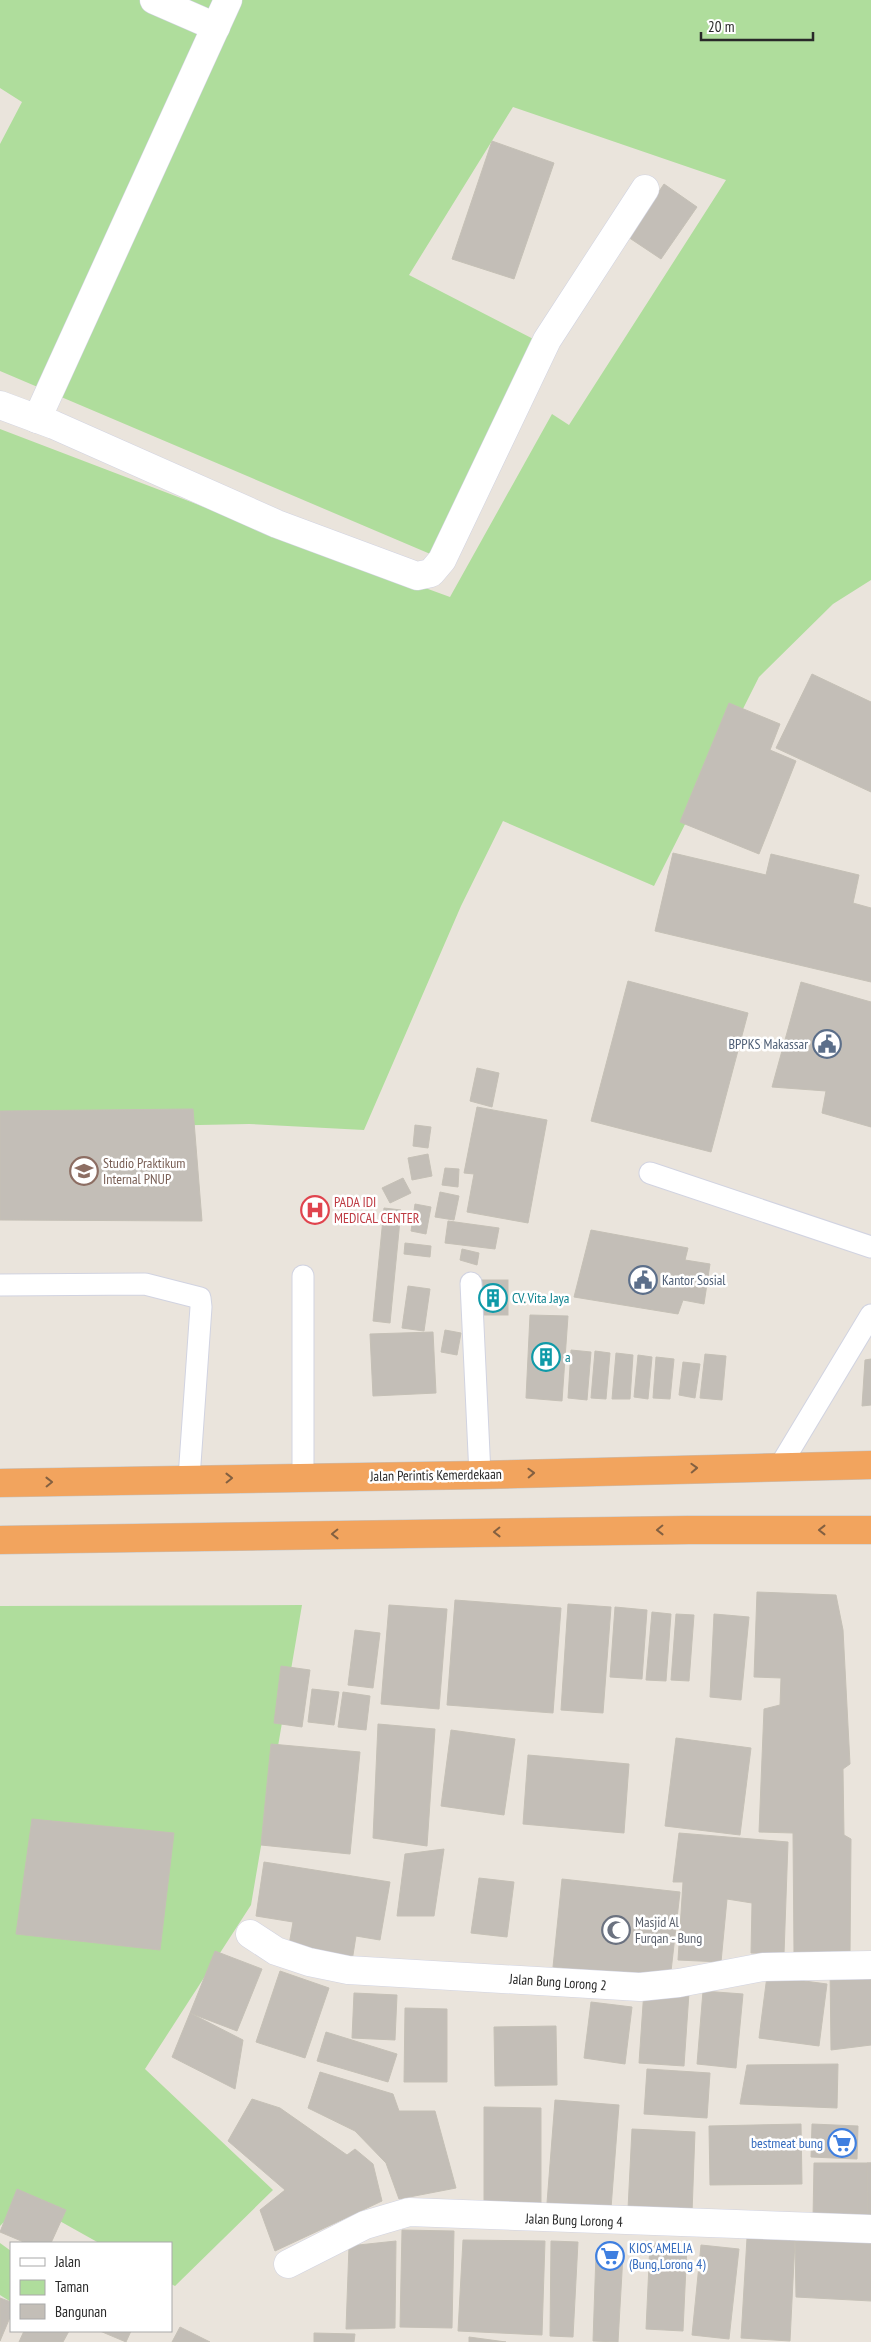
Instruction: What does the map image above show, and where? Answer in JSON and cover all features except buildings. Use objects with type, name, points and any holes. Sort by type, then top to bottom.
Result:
[{"type":"highway","name":"Jalan Perintis Kemerdekaan","points":[[0,1483],[189,1478],[480,1475],[871,1465]]},
{"type":"highway","points":[[0,1540],[688,1530],[871,1530]]},
{"type":"street","points":[[154,0],[216,27]]},
{"type":"street","points":[[37,419],[228,0]]},
{"type":"street","points":[[0,405],[37,419],[276,524],[417,576],[431,573],[442,560],[548,340],[645,189]]},
{"type":"street","name":"Jalan Bung Lorong 2","points":[[250,1934],[276,1952],[309,1962],[348,1970],[611,1986],[661,1986],[763,1967],[871,1966]]},
{"type":"street","name":"Jalan Bung Lorong 4","points":[[288,2264],[365,2225],[409,2212],[871,2229]]},
{"type":"lane","points":[[650,1173],[871,1247]]},
{"type":"lane","points":[[303,1276],[303,1477]]},
{"type":"lane","points":[[471,1283],[480,1475]]},
{"type":"lane","points":[[0,1286],[145,1284],[200,1298],[201,1307],[189,1478]]},
{"type":"lane","points":[[780,1466],[871,1316]]},
{"type":"green space","points":[[0,0],[871,0],[871,580],[833,604],[759,677],[654,886],[503,821],[461,906],[364,1130],[249,1124],[0,1129],[0,429],[220,513],[450,597],[552,414],[569,425],[726,180],[513,107],[409,275],[545,345],[435,556],[0,371],[0,144],[22,102],[0,88]]},
{"type":"green space","points":[[302,1605],[251,1905],[145,2069],[273,2190],[175,2286],[172,2284],[172,2242],[97,2242],[24,2201],[0,2226],[0,1606]]},
{"type":"green space","points":[[0,2243],[10,2250],[10,2301],[0,2295]]},
{"type":"place","name":"BPPKS Makassar","points":[[827,1044]]},
{"type":"place","name":"Studio Praktikum Internal PNUP","points":[[84,1171]]},
{"type":"place","name":"PADA IDI MEDICAL CENTER","points":[[315,1210]]},
{"type":"place","name":"Kantor Sosial","points":[[643,1280]]},
{"type":"place","name":"CV. Vita Jaya","points":[[493,1298]]},
{"type":"place","name":"a","points":[[546,1357]]},
{"type":"place","name":"Masjid Al Furqan - Bung","points":[[616,1930]]},
{"type":"place","name":"bestmeat bung","points":[[842,2143]]},
{"type":"place","name":"KIOS AMELIA (Bung,Lorong 4)","points":[[610,2256]]}]
